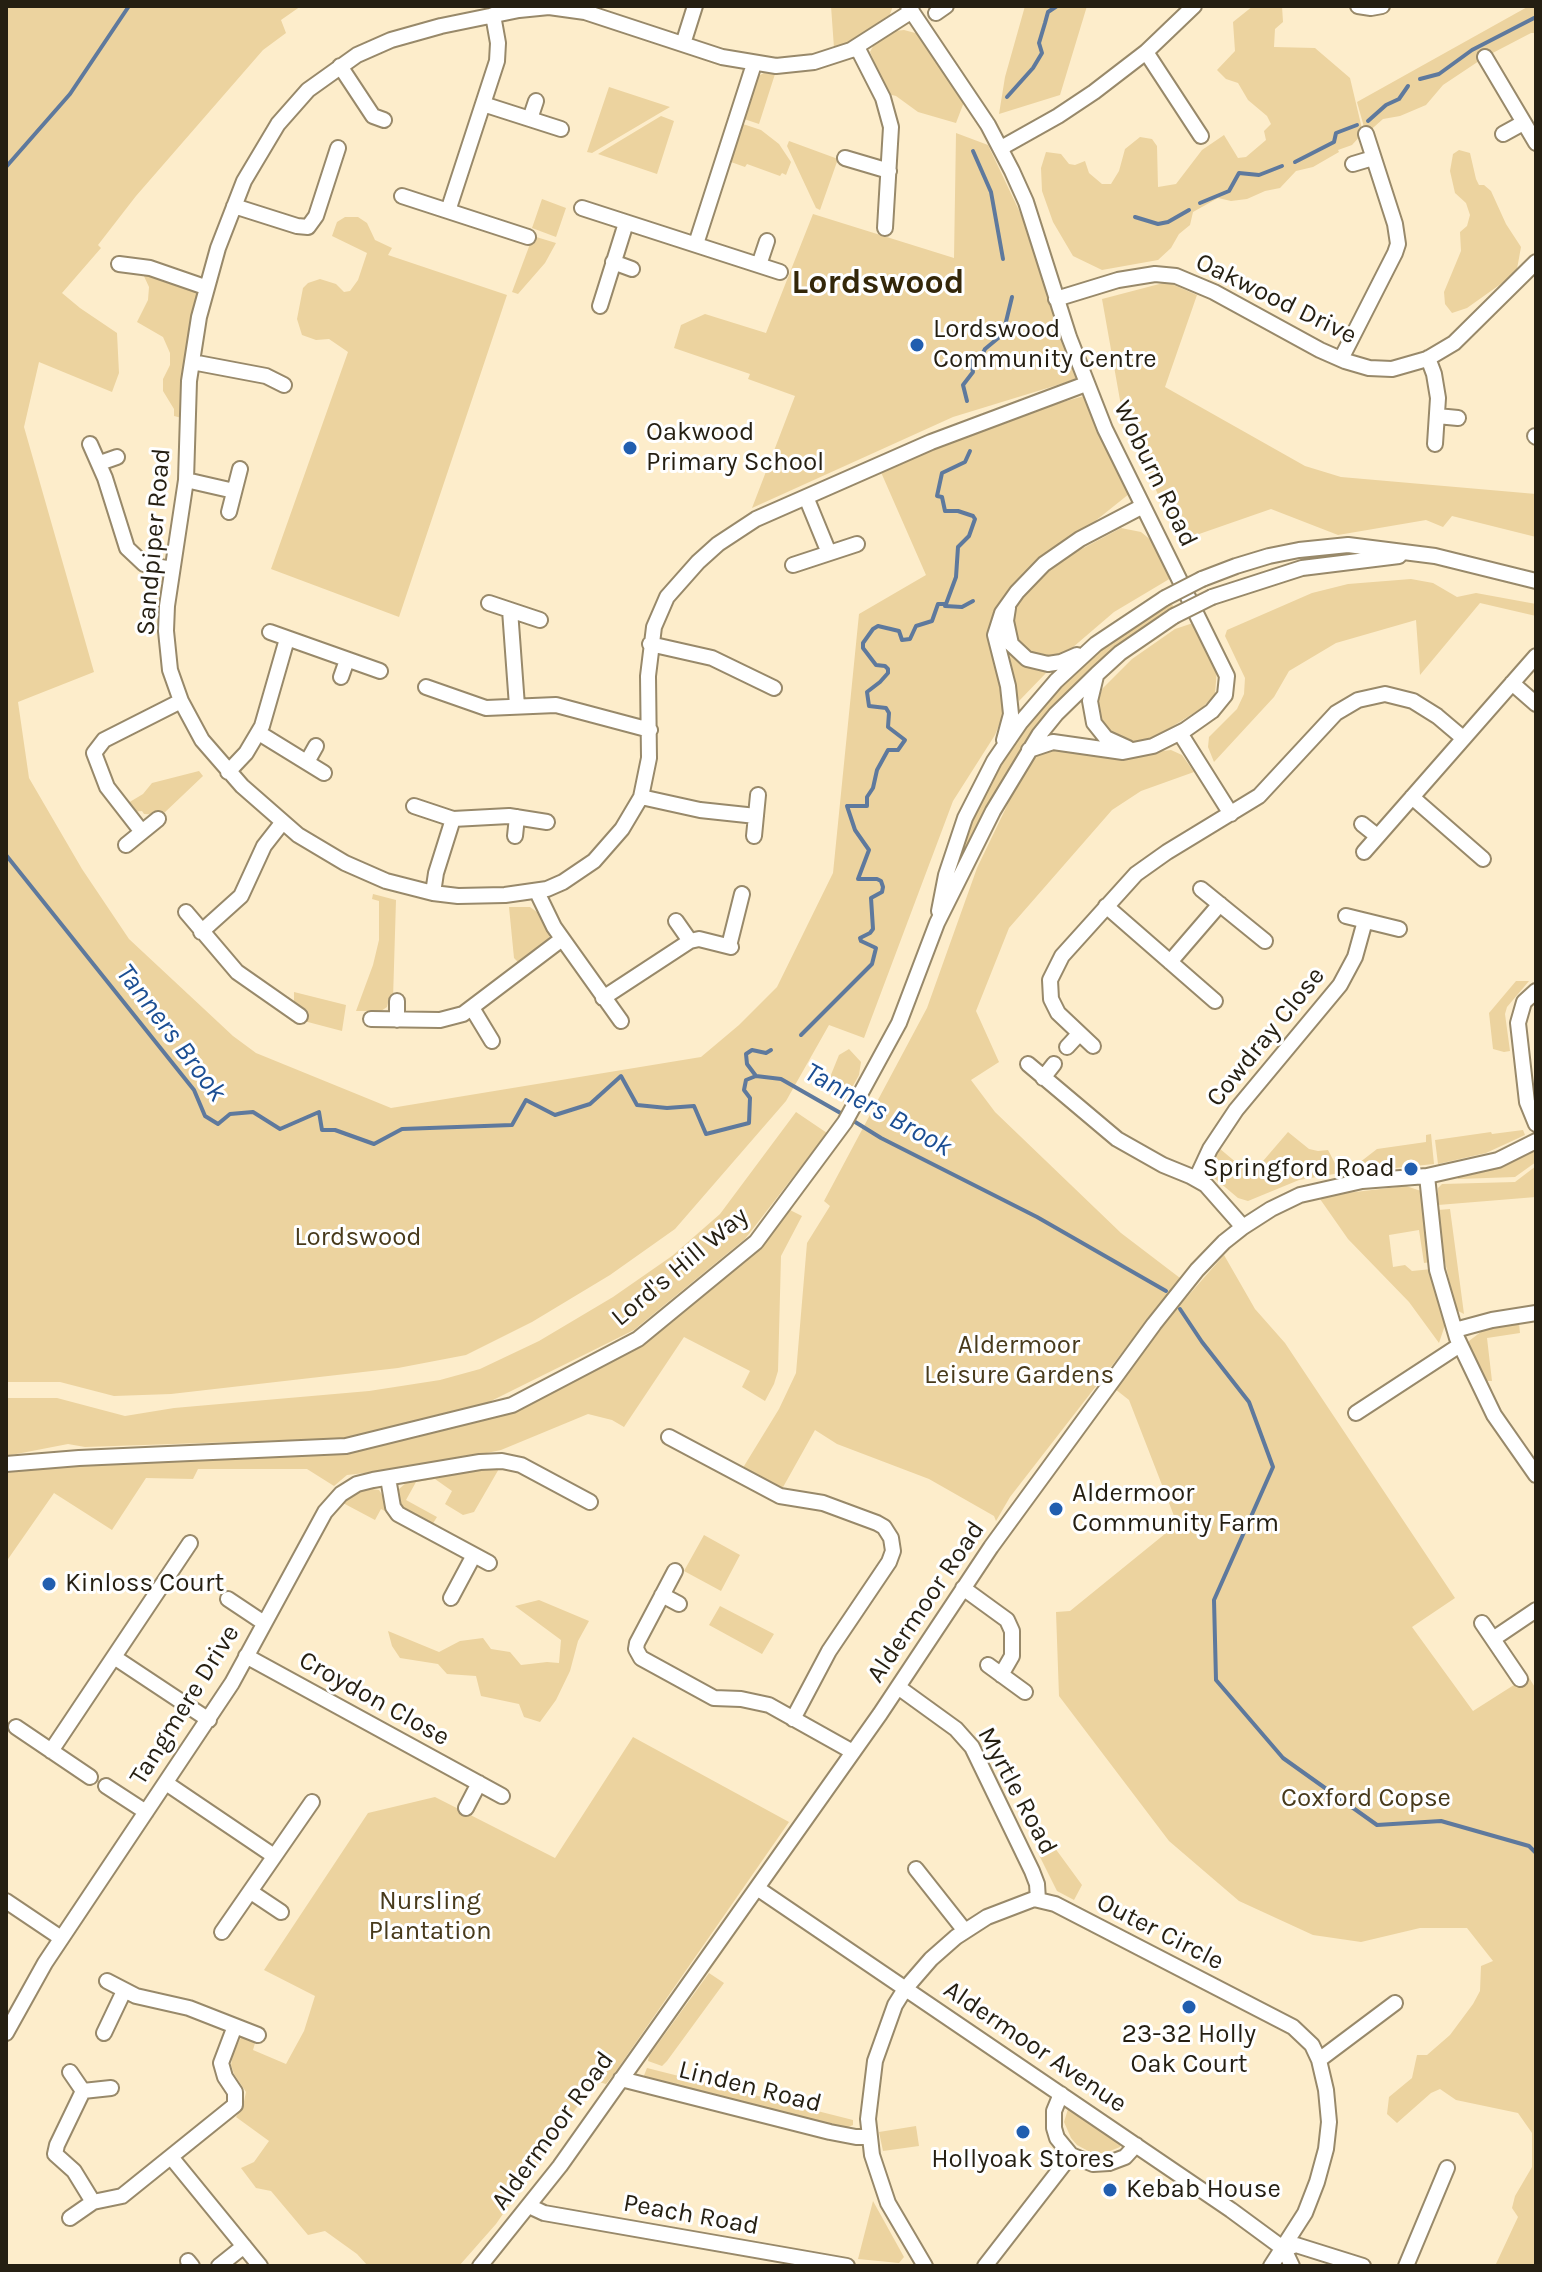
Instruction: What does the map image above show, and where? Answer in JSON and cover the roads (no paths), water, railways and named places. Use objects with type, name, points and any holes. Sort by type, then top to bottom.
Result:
[{"type":"street","points":[[683,44],[695,6]]},
{"type":"street","points":[[1001,148],[1064,113],[1146,52],[1194,6]]},
{"type":"street","points":[[1358,6],[1382,6]]},
{"type":"street","name":"Sandpiper Road","points":[[910,9],[857,47],[814,62],[776,66],[754,64],[683,44],[603,17],[561,8],[537,7],[441,26],[391,40],[340,66],[308,90],[278,124],[244,181],[205,287],[192,362],[186,480],[172,569],[167,642],[170,670],[181,701],[202,740],[228,772],[282,823],[356,868],[386,881],[433,893],[480,896],[537,892],[563,882],[594,861],[622,829],[641,797],[649,758],[650,644],[667,597],[698,562],[742,527],[806,497],[931,442],[1086,384]]},
{"type":"street","name":"Woburn Road","points":[[910,9],[1001,148],[1026,202],[1086,384],[1227,676],[1227,687],[1221,702],[1199,722],[1153,746],[1136,750]]},
{"type":"street","points":[[448,211],[499,52],[493,15]]},
{"type":"street","points":[[857,47],[889,113],[891,138],[885,228]]},
{"type":"street","points":[[1146,52],[1201,136]]},
{"type":"street","points":[[1485,57],[1536,143]]},
{"type":"street","points":[[696,244],[754,64]]},
{"type":"street","points":[[340,66],[373,116],[384,120]]},
{"type":"street","points":[[530,119],[536,101]]},
{"type":"street","points":[[483,104],[561,129]]},
{"type":"street","points":[[1503,134],[1523,123]]},
{"type":"street","points":[[1341,359],[1398,244],[1395,224],[1366,134]]},
{"type":"street","points":[[234,206],[308,227],[316,216],[338,148]]},
{"type":"street","points":[[845,158],[889,171]]},
{"type":"street","points":[[1353,164],[1373,158]]},
{"type":"street","points":[[402,196],[528,237]]},
{"type":"street","points":[[582,208],[780,272]]},
{"type":"street","points":[[600,306],[626,223]]},
{"type":"street","points":[[759,265],[767,241]]},
{"type":"street","points":[[613,262],[632,269]]},
{"type":"street","name":"Oakwood Drive","points":[[1056,299],[1118,280],[1155,274],[1176,276],[1214,292],[1341,359],[1378,369],[1407,366],[1428,358],[1461,337],[1536,262]]},
{"type":"street","points":[[119,264],[150,268],[205,287]]},
{"type":"street","points":[[1428,358],[1437,385],[1435,444]]},
{"type":"street","points":[[192,362],[269,369],[284,385]]},
{"type":"street","points":[[1437,416],[1458,418]]},
{"type":"street","points":[[90,444],[100,463],[127,548],[144,564],[172,569]]},
{"type":"street","points":[[100,463],[117,457]]},
{"type":"street","points":[[229,512],[240,469]]},
{"type":"street","points":[[186,480],[234,491]]},
{"type":"street","points":[[806,497],[829,553]]},
{"type":"street","points":[[994,761],[1011,714],[1008,686],[995,635],[997,623],[1008,603],[1028,580],[1061,551],[1143,506]]},
{"type":"street","points":[[793,565],[857,544]]},
{"type":"street","name":"Lord's Hill Way","points":[[937,923],[954,849],[979,788],[994,761],[1041,698],[1096,644],[1165,598],[1202,579],[1258,559],[1322,547],[1376,547],[1435,556],[1536,581]]},
{"type":"street","name":"Lord's Hill Way","points":[[6,1464],[346,1446],[512,1405],[638,1339],[756,1242],[838,1131],[907,1004],[937,923],[993,811],[1029,750],[1056,714],[1130,646],[1174,616],[1212,597],[1302,568],[1385,557],[1435,556]]},
{"type":"street","points":[[489,603],[540,620]]},
{"type":"street","points":[[1008,603],[1006,621],[1011,644],[1027,659],[1048,664],[1061,662],[1096,644]]},
{"type":"street","points":[[510,610],[517,706]]},
{"type":"street","points":[[270,632],[380,671]]},
{"type":"street","points":[[228,772],[259,733],[287,639]]},
{"type":"street","points":[[650,644],[712,658],[774,688]]},
{"type":"street","points":[[1364,852],[1536,656]]},
{"type":"street","points":[[341,677],[347,660]]},
{"type":"street","points":[[1097,674],[1090,701],[1094,723],[1106,738],[1136,750]]},
{"type":"street","points":[[458,699],[464,682]]},
{"type":"street","points":[[1512,683],[1536,704]]},
{"type":"street","points":[[426,687],[495,710],[556,705],[650,730]]},
{"type":"street","points":[[1093,1046],[1054,1006],[1050,980],[1056,964],[1147,864],[1259,796],[1336,713],[1358,700],[1385,694],[1413,701],[1463,738]]},
{"type":"street","points":[[142,832],[107,787],[94,753],[104,740],[181,701]]},
{"type":"street","points":[[259,733],[324,773]]},
{"type":"street","points":[[1180,733],[1231,814]]},
{"type":"street","points":[[1029,750],[1053,742],[1104,750],[1136,750]]},
{"type":"street","points":[[307,762],[316,746]]},
{"type":"street","points":[[754,836],[758,795]]},
{"type":"street","points":[[641,797],[700,810],[756,816]]},
{"type":"street","points":[[1412,797],[1483,859]]},
{"type":"street","points":[[414,806],[453,819],[517,817],[547,822]]},
{"type":"street","points":[[515,836],[517,817]]},
{"type":"street","points":[[126,845],[158,819]]},
{"type":"street","points":[[433,893],[453,819]]},
{"type":"street","points":[[201,932],[241,896],[264,846],[282,823]]},
{"type":"street","points":[[1362,824],[1377,836]]},
{"type":"street","points":[[1469,847],[1481,834]]},
{"type":"street","points":[[1201,889],[1265,941]]},
{"type":"street","points":[[537,892],[546,915],[621,1021]]},
{"type":"street","points":[[603,998],[690,941],[699,939],[730,947],[742,894]]},
{"type":"street","points":[[1170,962],[1220,904]]},
{"type":"street","points":[[1106,906],[1215,1001]]},
{"type":"street","points":[[186,912],[237,972],[300,1016]]},
{"type":"street","points":[[1346,916],[1399,929]]},
{"type":"street","points":[[676,921],[690,941]]},
{"type":"street","name":"Cowdray Close","points":[[1196,1179],[1210,1149],[1236,1110],[1340,985],[1355,957],[1365,921]]},
{"type":"street","points":[[371,1019],[440,1020],[472,1008],[562,939]]},
{"type":"street","points":[[276,1001],[285,986]]},
{"type":"street","points":[[1185,998],[1195,986]]},
{"type":"street","points":[[1536,991],[1521,1009],[1518,1023],[1527,1102],[1536,1124]]},
{"type":"street","points":[[397,1001],[397,1020]]},
{"type":"street","points":[[472,1008],[492,1041]]},
{"type":"street","points":[[1067,1047],[1079,1034]]},
{"type":"street","points":[[1028,1064],[1092,1121],[1126,1145],[1196,1179],[1214,1193],[1243,1227]]},
{"type":"street","points":[[1043,1078],[1054,1064]]},
{"type":"street","name":"Aldermoor Road","points":[[480,2266],[529,2206],[621,2079],[853,1752],[963,1588],[1154,1324],[1197,1270],[1224,1242],[1271,1209],[1326,1188],[1362,1181],[1427,1176],[1498,1160],[1536,1141]]},
{"type":"street","points":[[1427,1176],[1437,1270],[1460,1345],[1494,1415],[1536,1475]]},
{"type":"street","points":[[1455,1330],[1536,1313]]},
{"type":"street","points":[[1356,1413],[1371,1394],[1460,1345]]},
{"type":"street","points":[[669,1437],[780,1496],[823,1503],[877,1523],[891,1538],[893,1551],[889,1562],[829,1651],[793,1719]]},
{"type":"street","name":"Tangmere Drive","points":[[6,2033],[61,1938],[209,1720],[334,1501],[357,1484],[480,1462],[509,1462],[531,1469],[590,1502]]},
{"type":"street","points":[[388,1478],[393,1507],[398,1514],[489,1563]]},
{"type":"street","points":[[51,1751],[190,1543]]},
{"type":"street","points":[[451,1598],[474,1555]]},
{"type":"street","points":[[675,1571],[637,1643],[636,1649],[641,1658],[714,1698],[760,1702],[853,1752]]},
{"type":"street","points":[[963,1588],[1007,1620],[1012,1631],[1012,1656],[1001,1675]]},
{"type":"street","points":[[662,1595],[679,1604]]},
{"type":"street","name":"Tangmere Drive","points":[[228,1599],[264,1623]]},
{"type":"street","points":[[1493,1639],[1536,1610]]},
{"type":"street","points":[[1482,1623],[1520,1679]]},
{"type":"street","name":"Croydon Close","points":[[246,1656],[502,1796]]},
{"type":"street","points":[[114,1657],[209,1720]]},
{"type":"street","points":[[988,1665],[1025,1692]]},
{"type":"street","name":"Myrtle Road","points":[[898,1687],[956,1729],[972,1747],[1032,1871],[1038,1900]]},
{"type":"street","points":[[16,1727],[90,1777]]},
{"type":"street","points":[[166,1783],[274,1856]]},
{"type":"street","points":[[466,1808],[479,1783]]},
{"type":"street","name":"Tangmere Drive","points":[[106,1786],[146,1812]]},
{"type":"street","points":[[224,1921],[251,1892],[312,1802]]},
{"type":"street","points":[[916,1869],[965,1931]]},
{"type":"street","name":"Aldermoor Avenue","points":[[757,1888],[1284,2249],[1292,2266]]},
{"type":"street","points":[[251,1892],[281,1912]]},
{"type":"street","points":[[925,2266],[888,2203],[876,2170],[869,2137],[869,2100],[875,2061],[892,2013],[905,1989],[931,1959],[965,1931],[1003,1909],[1038,1900]]},
{"type":"street","name":"Outer Circle","points":[[1038,1900],[1055,1904],[1293,2027],[1307,2038],[1319,2060],[1329,2122],[1326,2149],[1312,2197],[1284,2249],[1271,2266]]},
{"type":"street","points":[[6,1901],[61,1938]]},
{"type":"street","points":[[107,1981],[149,2001],[189,2008],[258,2035]]},
{"type":"street","points":[[104,2033],[124,1991]]},
{"type":"street","points":[[1319,2060],[1395,2003]]},
{"type":"street","points":[[70,2218],[93,2202],[122,2196],[236,2102],[235,2092],[223,2073],[221,2063],[235,2026]]},
{"type":"street","points":[[70,2072],[83,2091]]},
{"type":"street","name":"Linden Road","points":[[621,2079],[830,2132],[869,2137]]},
{"type":"street","points":[[83,2091],[111,2088]]},
{"type":"street","points":[[83,2091],[55,2154],[74,2171],[93,2202]]},
{"type":"street","points":[[1061,2094],[1053,2120],[1057,2138],[1071,2155],[1093,2164],[1109,2163],[1125,2157],[1136,2145]]},
{"type":"street","points":[[985,2266],[1071,2155]]},
{"type":"street","points":[[171,2157],[260,2266]]},
{"type":"street","points":[[1406,2266],[1447,2168]]},
{"type":"street","name":"Peach Road","points":[[529,2206],[544,2213],[847,2266]]},
{"type":"street","name":"Aldermoor Avenue","points":[[1284,2249],[1296,2245],[1363,2266]]},
{"type":"street","points":[[219,2266],[244,2246]]},
{"type":"waterway","points":[[6,167],[70,94],[129,6]]},
{"type":"waterway","points":[[1007,97],[1042,53],[1039,43],[1048,12],[1057,6]]},
{"type":"waterway","points":[[1420,79],[1439,74],[1472,50],[1536,17]]},
{"type":"waterway","points":[[1368,121],[1386,105],[1399,99],[1408,86]]},
{"type":"waterway","points":[[1295,162],[1334,142],[1336,133],[1357,125]]},
{"type":"waterway","points":[[973,151],[991,192],[1003,259]]},
{"type":"waterway","points":[[1200,203],[1229,191],[1239,173],[1259,175],[1282,166]]},
{"type":"waterway","points":[[1135,217],[1158,224],[1189,210]]},
{"type":"waterway","points":[[967,401],[963,385],[973,372],[970,358],[982,355],[1003,334],[1012,297]]},
{"type":"waterway","points":[[801,1035],[872,964],[876,948],[860,938],[873,929],[871,898],[882,892],[883,887],[877,879],[858,879],[869,850],[855,830],[847,806],[867,806],[867,797],[873,788],[877,770],[888,750],[898,750],[905,740],[888,727],[889,713],[886,708],[869,706],[867,692],[880,682],[888,669],[876,665],[863,648],[863,643],[878,626],[899,631],[902,640],[910,639],[916,626],[932,621],[938,604],[946,604],[956,577],[958,547],[969,536],[975,519],[958,511],[945,511],[942,497],[937,496],[942,473],[965,462],[970,451]]},
{"type":"waterway","points":[[945,606],[962,607],[973,601]]},
{"type":"waterway","name":"Tanners Brook","points":[[6,855],[194,1090],[205,1116],[218,1124],[230,1114],[253,1112],[280,1129],[319,1112],[322,1130],[335,1130],[374,1144],[402,1129],[512,1125],[526,1100],[555,1115],[590,1104],[621,1076],[637,1105],[667,1108],[694,1106],[706,1134],[749,1123],[750,1098],[744,1090],[746,1080],[756,1076],[781,1079],[844,1115]]},
{"type":"waterway","points":[[756,1076],[747,1064],[746,1054],[752,1050],[766,1053],[771,1050]]},
{"type":"waterway","name":"Tanners Brook","points":[[852,1120],[881,1138],[1037,1217],[1166,1291]]},
{"type":"waterway","name":"Tanners Brook","points":[[1180,1309],[1249,1402],[1273,1467],[1214,1600],[1216,1680],[1283,1758],[1377,1825],[1441,1821],[1529,1846],[1536,1853]]},
{"type":"place","name":"Lordswood Community Centre","points":[[917,345]]},
{"type":"place","name":"Oakwood Primary School","points":[[630,448]]},
{"type":"place","name":"Springford Road","points":[[1411,1169]]},
{"type":"place","name":"Aldermoor Community Farm","points":[[1056,1509]]},
{"type":"place","name":"Kinloss Court","points":[[49,1584]]},
{"type":"place","name":"23-32 Holly Oak Court","points":[[1189,2007]]},
{"type":"place","name":"Hollyoak Stores","points":[[1023,2132]]},
{"type":"place","name":"Kebab House","points":[[1110,2190]]},
{"type":"district","name":"Lordswood","points":[[878,283]]},
{"type":"park label","name":"Aldermoor Leisure Gardens","points":[[1019,1361]]},
{"type":"park label","name":"Coxford Copse","points":[[1366,1799]]},
{"type":"park label","name":"Nursling Plantation","points":[[430,1917]]}]
